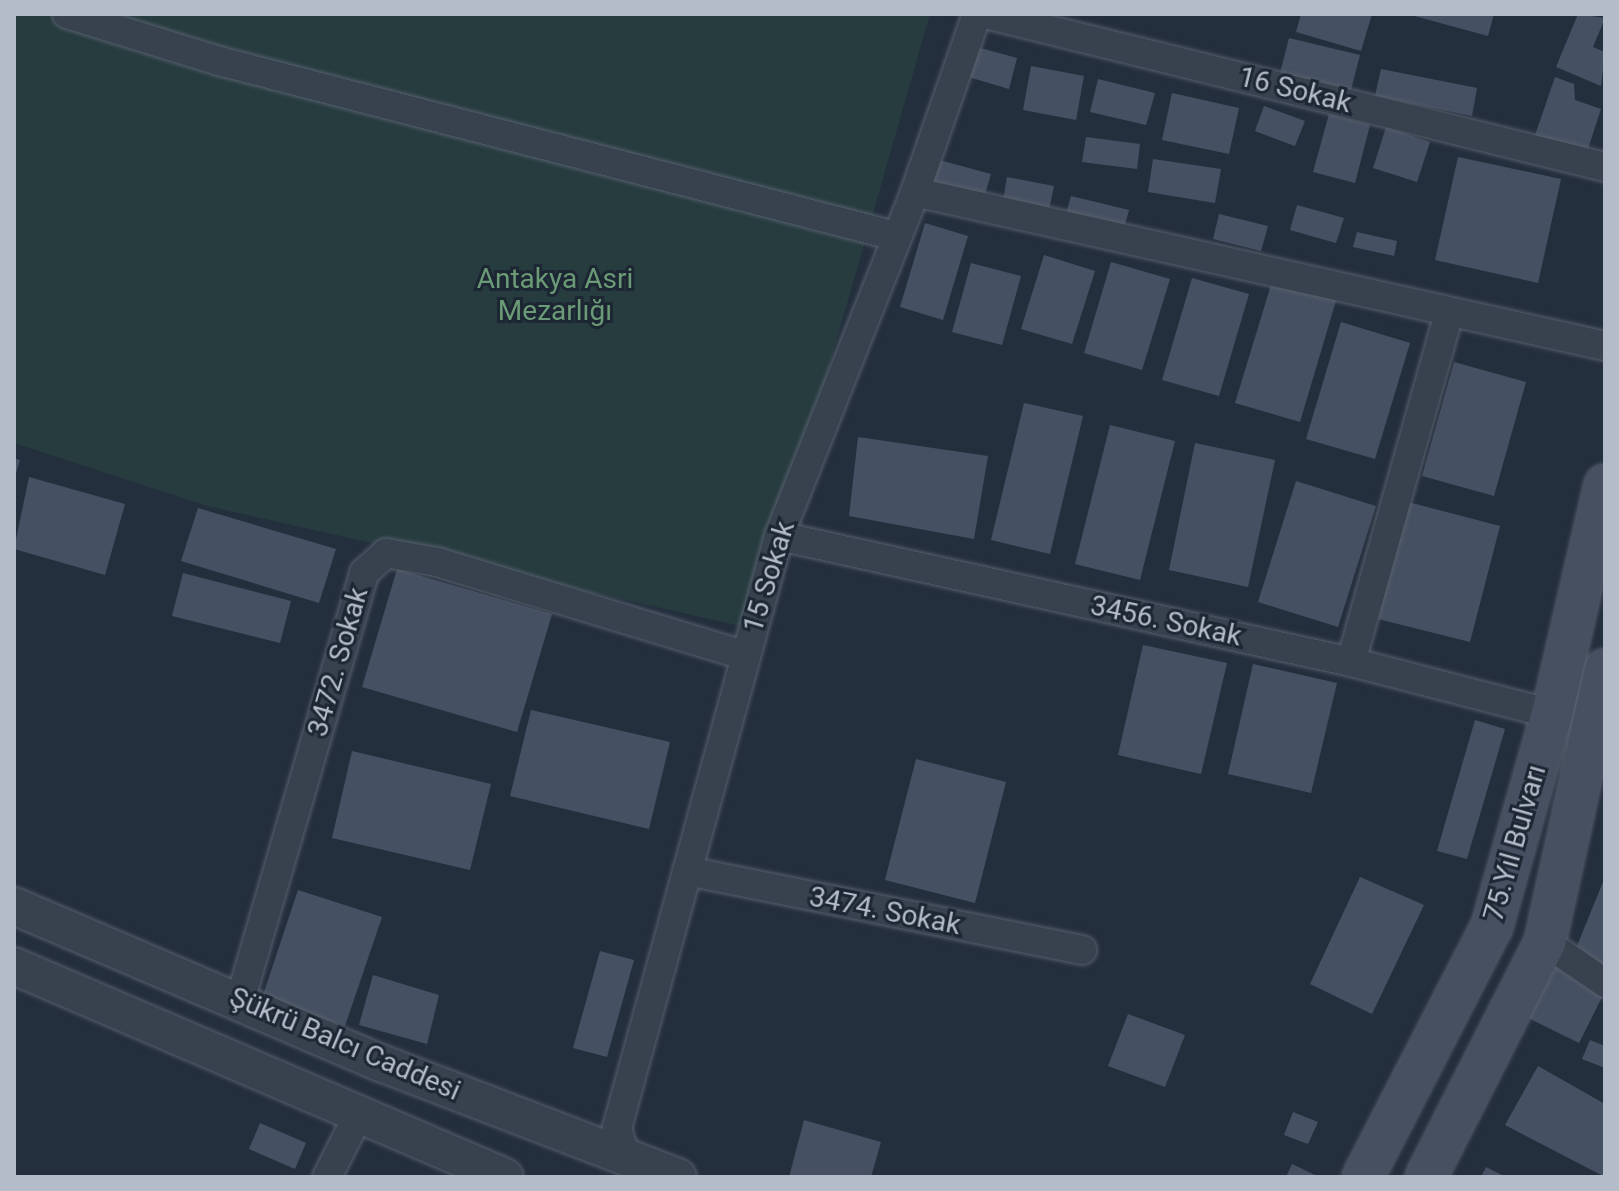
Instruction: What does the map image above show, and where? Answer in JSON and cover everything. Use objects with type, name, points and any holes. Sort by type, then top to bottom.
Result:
[{"type":"main road","name":"75.Yıl Bulvarı","points":[[1363,1177],[1492,926],[1552,714],[1605,485]]},
{"type":"main road","name":"75.Yıl Bulvarı","points":[[1426,1177],[1545,942],[1605,675]]},
{"type":"street","points":[[67,14],[219,61],[895,236]]},
{"type":"street","name":"15 Sokak","points":[[620,1166],[617,1128],[779,536],[895,236],[915,192],[977,14]]},
{"type":"street","name":"16 Sokak","points":[[985,14],[1605,167]]},
{"type":"street","points":[[915,192],[1605,346]]},
{"type":"street","points":[[1351,662],[1449,313]]},
{"type":"street","name":"3456. Sokak","points":[[779,536],[1351,662],[1552,714]]},
{"type":"street","name":"3472. Sokak","points":[[240,1001],[364,573],[386,553],[437,562],[746,656]]},
{"type":"street","name":"3474. Sokak","points":[[687,871],[1082,950]]},
{"type":"street","name":"Şükrü Balcı Caddesi","points":[[14,906],[620,1166],[678,1177]]},
{"type":"street","points":[[1545,942],[1605,983]]},
{"type":"street","points":[[14,966],[505,1177]]},
{"type":"street","points":[[327,1177],[358,1116]]},
{"type":"green space","name":"Antakya Asri Mezarlığı","points":[[14,14],[930,14],[754,629],[207,506],[14,443]]},
{"type":"building","points":[[1301,14],[1372,14],[1361,51],[1296,32]]},
{"type":"building","points":[[1407,14],[1494,14],[1488,36]]},
{"type":"building","points":[[1578,14],[1605,18],[1593,47],[1605,52],[1601,86],[1556,67]]},
{"type":"building","points":[[1289,38],[1360,55],[1351,90],[1280,73]]},
{"type":"building","points":[[973,46],[1017,58],[1009,89],[965,76]]},
{"type":"building","points":[[1031,66],[1084,76],[1076,120],[1023,110]]},
{"type":"building","points":[[1381,69],[1477,88],[1472,116],[1375,96]]},
{"type":"building","points":[[1555,77],[1574,84],[1575,100],[1601,109],[1586,155],[1534,138]]},
{"type":"building","points":[[1098,79],[1155,93],[1146,125],[1090,112]]},
{"type":"building","points":[[1172,93],[1239,108],[1229,154],[1162,140]]},
{"type":"building","points":[[1264,106],[1305,121],[1295,146],[1255,131]]},
{"type":"building","points":[[1329,114],[1370,125],[1355,183],[1313,172]]},
{"type":"building","points":[[1386,127],[1430,142],[1417,182],[1373,168]]},
{"type":"building","points":[[1086,137],[1140,144],[1137,169],[1082,162]]},
{"type":"building","points":[[1458,157],[1561,179],[1538,283],[1435,260]]},
{"type":"building","points":[[932,158],[991,174],[983,201],[924,185]]},
{"type":"building","points":[[1153,159],[1221,169],[1215,203],[1148,192]]},
{"type":"building","points":[[1007,177],[1054,186],[1048,215],[1002,206]]},
{"type":"building","points":[[1071,196],[1129,210],[1124,228],[1066,214]]},
{"type":"building","points":[[1297,205],[1344,218],[1336,243],[1290,230]]},
{"type":"building","points":[[1219,214],[1268,226],[1261,251],[1213,239]]},
{"type":"building","points":[[925,223],[968,236],[943,320],[900,307]]},
{"type":"building","points":[[1357,232],[1397,241],[1394,256],[1353,247]]},
{"type":"building","points":[[1044,255],[1095,271],[1072,344],[1021,329]]},
{"type":"building","points":[[1111,262],[1170,279],[1142,370],[1084,353]]},
{"type":"building","points":[[971,263],[1021,276],[1002,345],[952,332]]},
{"type":"building","points":[[1274,275],[1338,294],[1300,422],[1235,403]]},
{"type":"building","points":[[1192,278],[1249,294],[1219,396],[1162,380]]},
{"type":"building","points":[[1341,322],[1410,343],[1375,459],[1306,439]]},
{"type":"building","points":[[1454,362],[1526,382],[1494,496],[1422,476]]},
{"type":"building","points":[[1024,403],[1083,416],[1050,554],[991,540]]},
{"type":"building","points":[[1110,425],[1175,441],[1140,580],[1075,564]]},
{"type":"building","points":[[858,437],[988,456],[974,539],[849,516]]},
{"type":"building","points":[[1195,443],[1275,460],[1248,587],[1169,570]]},
{"type":"building","points":[[14,458],[20,460],[15,477],[14,477]]},
{"type":"building","points":[[29,477],[125,504],[105,575],[14,549]]},
{"type":"building","points":[[1296,481],[1376,506],[1338,627],[1258,602]]},
{"type":"building","points":[[1408,502],[1500,526],[1470,642],[1378,619]]},
{"type":"building","points":[[198,508],[336,549],[319,603],[181,561]]},
{"type":"building","points":[[397,569],[552,614],[517,732],[362,687]]},
{"type":"building","points":[[183,573],[291,601],[280,643],[172,616]]},
{"type":"building","points":[[1143,645],[1227,663],[1201,774],[1118,755]]},
{"type":"building","points":[[1253,664],[1337,683],[1311,793],[1228,774]]},
{"type":"building","points":[[531,710],[670,742],[649,829],[510,796]]},
{"type":"building","points":[[1475,720],[1505,729],[1467,859],[1437,851]]},
{"type":"building","points":[[352,751],[491,784],[470,870],[332,838]]},
{"type":"building","points":[[916,759],[1006,782],[975,903],[885,880]]},
{"type":"building","points":[[1360,877],[1424,905],[1372,1014],[1310,984]]},
{"type":"building","points":[[1605,883],[1605,971],[1572,958]]},
{"type":"building","points":[[298,890],[382,917],[345,1026],[262,998]]},
{"type":"building","points":[[600,951],[634,960],[607,1057],[573,1048]]},
{"type":"building","points":[[1555,965],[1605,991],[1579,1043],[1528,1018]]},
{"type":"building","points":[[373,975],[439,995],[427,1044],[359,1025]]},
{"type":"building","points":[[1128,1014],[1185,1035],[1165,1087],[1108,1066]]},
{"type":"building","points":[[1590,1040],[1605,1046],[1605,1068],[1582,1059]]},
{"type":"building","points":[[1538,1066],[1605,1104],[1605,1177],[1505,1125]]},
{"type":"building","points":[[1293,1112],[1318,1122],[1308,1144],[1284,1135]]},
{"type":"building","points":[[804,1120],[881,1142],[871,1177],[789,1177]]},
{"type":"building","points":[[260,1123],[306,1143],[295,1169],[249,1149]]},
{"type":"building","points":[[1292,1164],[1319,1177],[1286,1177]]},
{"type":"building","points":[[1486,1167],[1506,1177],[1481,1177]]}]
